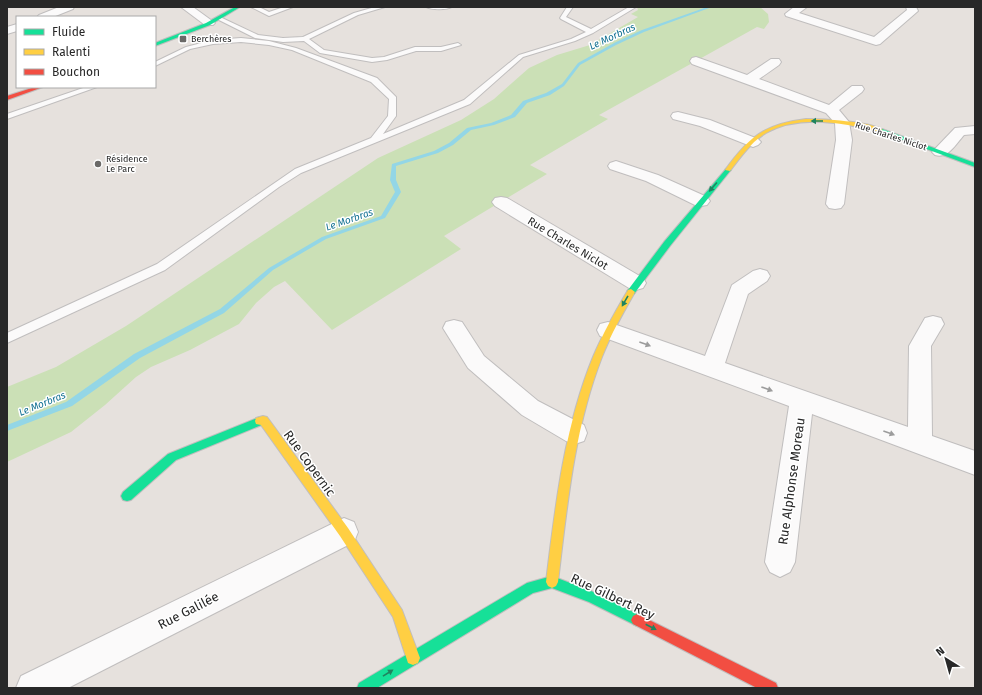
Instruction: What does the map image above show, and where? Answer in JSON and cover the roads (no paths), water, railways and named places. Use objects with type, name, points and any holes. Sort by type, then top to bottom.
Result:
[{"type":"street","points":[[46,16],[69,7]]},
{"type":"street","points":[[186,7],[211,21]]},
{"type":"street","points":[[156,44],[211,21],[238,7]]},
{"type":"street","points":[[802,7],[786,12],[890,45]]},
{"type":"street","points":[[876,41],[913,11],[911,7]]},
{"type":"street","name":"Rue Charles Niclot","points":[[696,61],[831,110],[842,122],[844,140],[835,204]]},
{"type":"street","points":[[749,80],[775,62]]},
{"type":"street","points":[[7,98],[37,88]]},
{"type":"street","points":[[831,110],[857,89]]},
{"type":"street","points":[[678,116],[704,123],[753,142]]},
{"type":"street","name":"Rue Charles Niclot","points":[[552,582],[557,541],[575,433],[592,370],[608,330],[636,283],[701,201],[753,142],[764,133],[776,127],[793,123],[815,121],[842,122],[859,125],[886,133],[975,165]]},
{"type":"street","name":"Rue Charles Niclot","points":[[940,152],[960,131],[975,130]]},
{"type":"street","points":[[616,166],[652,178],[701,201]]},
{"type":"street","name":"Rue Charles Niclot","points":[[501,202],[636,283]]},
{"type":"street","points":[[712,369],[739,290],[760,276]]},
{"type":"street","points":[[920,444],[920,346],[933,324]]},
{"type":"street","points":[[454,328],[476,362],[530,408],[575,433]]},
{"type":"street","name":"Rue Alphonse Moreau","points":[[608,330],[712,369],[975,463]]},
{"type":"street","name":"Rue Alphonse Moreau","points":[[780,562],[802,401]]},
{"type":"street","name":"Rue Copernic","points":[[127,496],[172,457],[263,420],[344,532],[398,614],[413,658]]},
{"type":"street","name":"Rue Galilée","points":[[33,688],[344,532]]},
{"type":"street","points":[[364,688],[531,588],[552,582]]},
{"type":"street","name":"Rue Gilbert Rey","points":[[552,582],[592,597],[771,688]]},
{"type":"lane","points":[[254,7],[270,16],[290,7]]},
{"type":"lane","points":[[211,21],[258,37],[283,40],[305,39],[308,36],[356,14],[382,7]]},
{"type":"lane","points":[[429,7],[449,7]]},
{"type":"lane","points":[[7,338],[161,267],[298,171],[375,138],[467,102],[521,56],[573,40],[591,32],[633,7]]},
{"type":"lane","points":[[569,9],[563,18],[591,32]]},
{"type":"lane","points":[[305,39],[322,52],[372,60],[385,59],[416,49],[424,48],[441,50],[458,45]]},
{"type":"lane","points":[[156,64],[189,48],[223,40],[240,40],[285,46],[294,49],[374,80],[393,99],[392,116],[375,138]]},
{"type":"lane","points":[[7,117],[90,88]]},
{"type":"waterway","name":"Le Morbras","points":[[7,428],[69,404],[137,356],[222,311],[271,269],[324,238],[383,217],[398,192],[393,180],[394,165],[436,152],[451,144],[469,129],[492,124],[513,116],[525,102],[548,94],[563,85],[579,64],[615,44],[643,31],[710,7]]},
{"type":"place","name":"Berchères","points":[[183,39]]},
{"type":"place","name":"Résidence Le Parc","points":[[98,164]]}]
